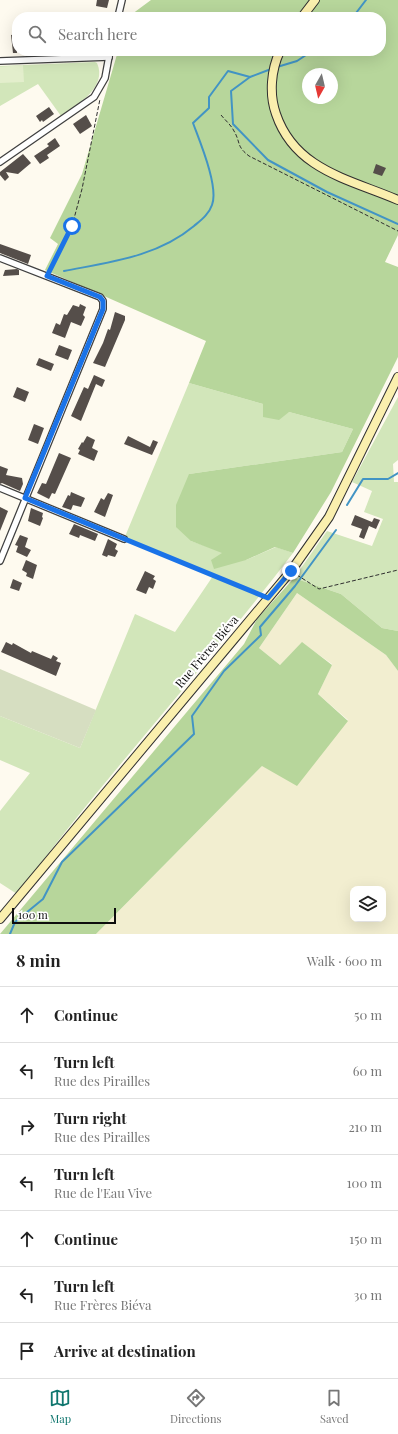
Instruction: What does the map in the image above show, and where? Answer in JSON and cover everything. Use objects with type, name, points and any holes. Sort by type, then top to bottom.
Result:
[{"type":"street","points":[[119,12],[122,0]]},
{"type":"street","points":[[306,12],[316,0]]},
{"type":"street","points":[[0,61],[63,59],[91,56]]},
{"type":"street","points":[[0,162],[94,97],[105,78],[110,56]]},
{"type":"street","points":[[278,56],[274,69],[272,95],[274,109],[282,130],[296,150],[319,167],[398,200]]},
{"type":"street","points":[[0,258],[100,297],[103,301],[103,309],[0,561]]},
{"type":"street","name":"Rue Frères Biéva","points":[[0,918],[291,571],[329,518],[398,377]]},
{"type":"street","points":[[0,488],[124,539]]},
{"type":"path","points":[[47,276],[72,226],[82,189],[102,92]]},
{"type":"path","points":[[221,115],[234,131],[242,151],[249,156],[398,230]]},
{"type":"path","points":[[124,539],[268,598]]},
{"type":"path","points":[[300,576],[319,589],[398,570]]},
{"type":"shaded area","points":[[297,593],[386,655],[398,671],[398,934],[96,934],[262,766],[348,720],[318,694],[332,664],[302,643],[280,665],[259,648]]},
{"type":"green space","points":[[151,0],[398,0],[398,235],[385,262],[398,267],[398,357],[331,492],[293,553],[275,547],[246,560],[214,569],[211,560],[222,553],[191,541],[176,527],[176,505],[189,474],[342,452],[353,429],[289,412],[279,420],[263,417],[263,404],[189,383],[206,341],[45,270],[58,244],[50,238],[82,174],[117,56],[386,56],[386,12],[135,12]]},
{"type":"green space","points":[[97,63],[99,72],[95,87],[82,101],[61,116],[38,84],[0,106],[0,66]]},
{"type":"green space","points":[[23,65],[24,82],[0,83],[0,67]]},
{"type":"green space","points":[[189,383],[263,404],[263,416],[289,412],[353,429],[342,452],[189,474],[191,541],[246,560],[276,547],[293,553],[225,639],[50,851],[17,894],[0,883],[0,811],[30,773],[0,760],[0,716],[80,748],[135,614],[175,632],[213,576],[124,539]]},
{"type":"green space","points":[[398,397],[398,460],[393,464],[394,482],[398,482],[398,631],[382,628],[341,594],[294,578],[327,531],[372,546],[383,519],[364,512],[372,491],[352,482]]},
{"type":"green space","points":[[294,578],[341,594],[382,628],[398,631],[398,671],[386,655],[297,593],[259,648],[280,665],[302,642],[332,665],[318,694],[348,721],[297,786],[262,766],[96,934],[0,934],[244,644],[257,619]]},
{"type":"green space","points":[[0,669],[96,710],[80,748],[0,716]]},
{"type":"building","points":[[97,0],[109,0],[107,8],[96,6]]},
{"type":"building","points":[[49,107],[54,114],[43,122],[42,120],[40,122],[36,116]]},
{"type":"building","points":[[86,115],[92,126],[80,134],[73,124]]},
{"type":"building","points":[[55,138],[60,146],[47,155],[49,158],[40,164],[34,156],[49,146],[47,144]]},
{"type":"building","points":[[23,154],[31,163],[18,174],[6,172],[9,177],[5,181],[0,175],[0,172]]},
{"type":"building","points":[[376,164],[386,168],[382,176],[373,173]]},
{"type":"building","points":[[0,244],[31,255],[28,264],[0,253]]},
{"type":"building","points":[[5,270],[19,270],[19,275],[3,276]]},
{"type":"building","points":[[80,304],[86,307],[83,315],[85,317],[81,326],[71,322],[65,338],[52,333],[56,323],[60,325],[64,314],[67,315],[73,305],[79,307]]},
{"type":"building","points":[[115,312],[125,316],[125,320],[105,367],[93,363],[108,329],[110,330]]},
{"type":"building","points":[[59,345],[72,350],[68,360],[55,355]]},
{"type":"building","points":[[39,358],[54,364],[51,371],[36,365]]},
{"type":"building","points":[[94,375],[105,380],[102,387],[96,384],[81,421],[71,416],[84,387],[88,389]]},
{"type":"building","points":[[17,387],[29,392],[25,402],[13,397]]},
{"type":"building","points":[[34,424],[44,428],[38,444],[28,440]]},
{"type":"building","points":[[87,436],[95,440],[92,448],[98,451],[94,461],[78,454],[80,450],[78,449]]},
{"type":"building","points":[[128,436],[150,447],[153,440],[158,442],[152,455],[124,444]]},
{"type":"building","points":[[59,453],[71,458],[55,494],[52,493],[49,499],[37,493],[42,483],[46,484]]},
{"type":"building","points":[[0,466],[8,469],[6,475],[22,478],[23,484],[20,491],[2,483],[0,484]]},
{"type":"building","points":[[71,492],[85,498],[81,507],[73,505],[71,510],[62,507],[68,495],[70,496]]},
{"type":"building","points":[[108,493],[113,495],[105,517],[94,512],[101,498],[104,500]]},
{"type":"building","points":[[0,507],[8,511],[0,531]]},
{"type":"building","points":[[31,508],[43,513],[40,526],[28,521]]},
{"type":"building","points":[[355,515],[372,522],[374,518],[380,520],[376,529],[369,526],[364,539],[359,537],[362,529],[351,525]]},
{"type":"building","points":[[74,524],[98,534],[95,541],[80,535],[79,538],[69,534]]},
{"type":"building","points":[[20,535],[28,538],[25,547],[31,550],[27,557],[16,552],[18,546],[15,545]]},
{"type":"building","points":[[108,539],[117,544],[115,549],[118,551],[115,557],[108,555],[107,557],[102,555]]},
{"type":"building","points":[[26,560],[37,565],[33,579],[26,576],[27,573],[22,570]]},
{"type":"building","points":[[145,571],[155,576],[153,579],[156,581],[153,589],[149,587],[146,594],[136,590]]},
{"type":"building","points":[[13,579],[22,583],[19,591],[10,588]]},
{"type":"building","points":[[6,642],[12,645],[13,643],[31,653],[32,651],[51,659],[53,655],[58,658],[56,661],[61,663],[56,676],[1,652]]},
{"type":"waterway","points":[[357,12],[366,0]]},
{"type":"waterway","points":[[277,67],[297,61],[304,56]]},
{"type":"waterway","points":[[271,69],[250,77],[231,91],[233,124],[268,160],[327,192],[398,224]]},
{"type":"waterway","points":[[64,271],[132,257],[165,245],[194,226],[204,217],[212,205],[213,187],[208,164],[193,123],[209,108],[209,97],[228,71],[250,77]]},
{"type":"waterway","points":[[347,505],[363,479],[388,479],[398,473]]},
{"type":"waterway","points":[[10,934],[15,922],[43,899],[62,862],[194,734],[192,716],[224,671],[261,635],[260,627],[295,586],[336,530]]},
{"type":"route","points":[[72,226],[47,276],[100,297],[103,301],[103,309],[25,498],[268,598],[291,571]]}]
